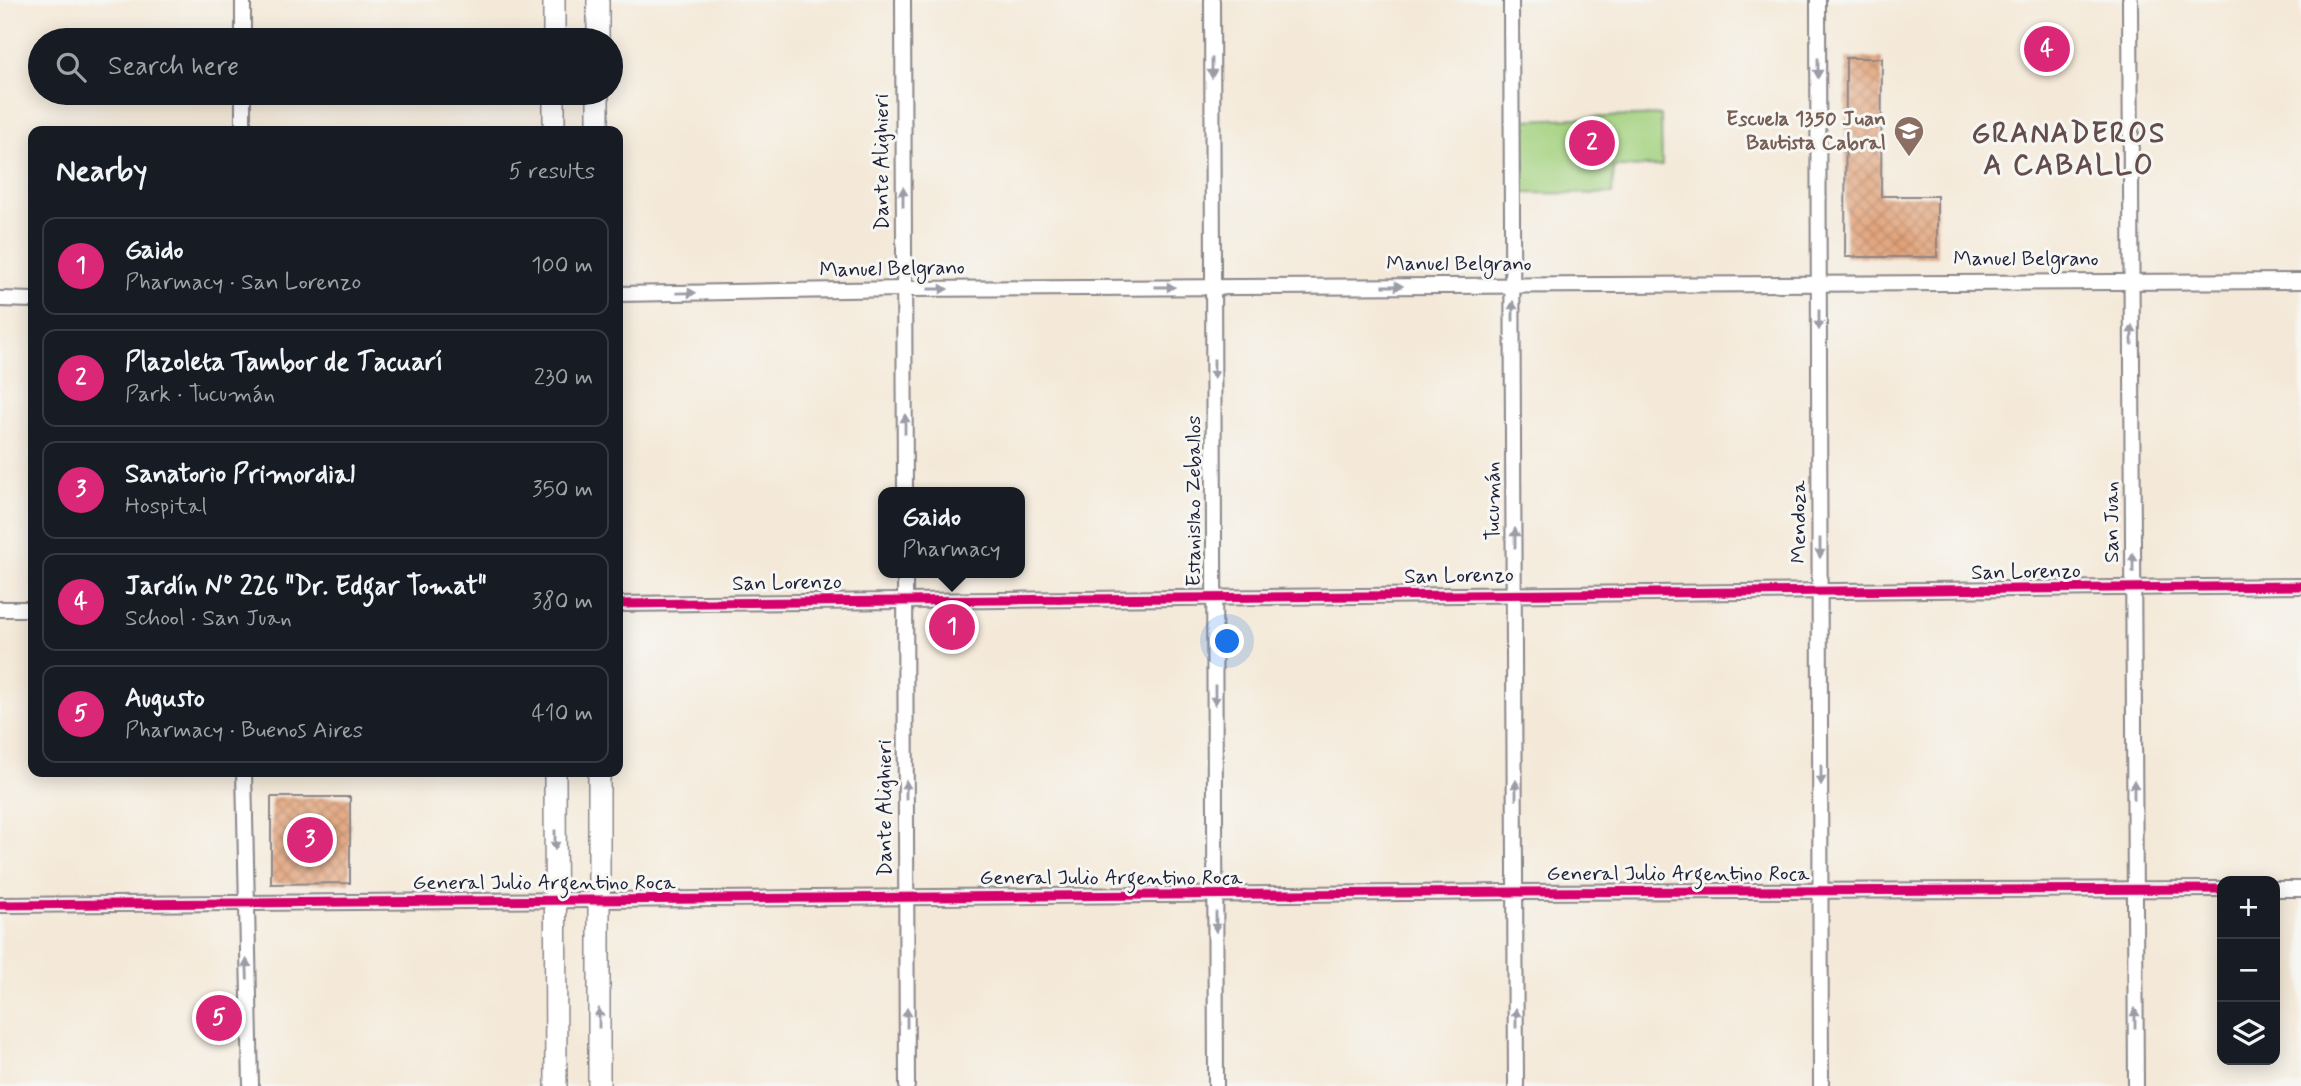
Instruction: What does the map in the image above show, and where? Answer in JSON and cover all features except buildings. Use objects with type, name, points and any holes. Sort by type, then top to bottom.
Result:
[{"type":"main road","points":[[554,0],[554,28]]},
{"type":"main road","points":[[598,0],[598,28]]},
{"type":"main road","points":[[554,105],[554,126]]},
{"type":"main road","points":[[598,105],[598,126]]},
{"type":"main road","points":[[555,777],[556,1086]]},
{"type":"main road","points":[[599,777],[599,1086]]},
{"type":"street","points":[[243,0],[243,28]]},
{"type":"street","name":"Dante Alighieri","points":[[902,0],[905,487]]},
{"type":"street","name":"Estanislao Zeballos","points":[[1212,0],[1216,1086]]},
{"type":"street","name":"Tucumán","points":[[1511,0],[1516,1086]]},
{"type":"street","name":"Mendoza","points":[[1818,0],[1821,1086]]},
{"type":"street","name":"San Juan","points":[[2130,0],[2136,1086]]},
{"type":"street","points":[[243,105],[243,126]]},
{"type":"street","name":"Manuel Belgrano","points":[[623,294],[904,289],[2132,279],[2301,281]]},
{"type":"street","points":[[0,299],[28,300]]},
{"type":"street","name":"Dante Alighieri","points":[[905,578],[907,1086]]},
{"type":"street","name":"San Lorenzo","points":[[623,604],[905,598],[2301,586]]},
{"type":"street","points":[[0,609],[28,608]]},
{"type":"street","points":[[244,777],[251,1086]]},
{"type":"street","name":"General Julio Argentino Roca","points":[[0,905],[907,896],[2217,889]]},
{"type":"street","points":[[2280,889],[2301,889]]},
{"type":"green space","points":[[1661,115],[1662,166],[1614,167],[1612,194],[1524,193],[1523,120]]},
{"type":"cycle path","points":[[623,604],[2301,586]]},
{"type":"cycle path","points":[[0,905],[2217,889]]},
{"type":"place","name":"Jardín Nº 226 \"Dr. Edgar Tomat\"","points":[[2047,49]]},
{"type":"place","name":"Plazoleta Tambor de Tacuarí","points":[[1592,143]]},
{"type":"place","name":"Escuela 1350 Juan Bautista Cabral","points":[[1909,158]]},
{"type":"place","name":"Gaido","points":[[952,627]]},
{"type":"place","name":"Sanatorio Primordial","points":[[310,840]]},
{"type":"place","name":"Augusto","points":[[219,1018]]},
{"type":"district","name":"GRANADEROS A CABALLO","points":[[2069,150]]}]
